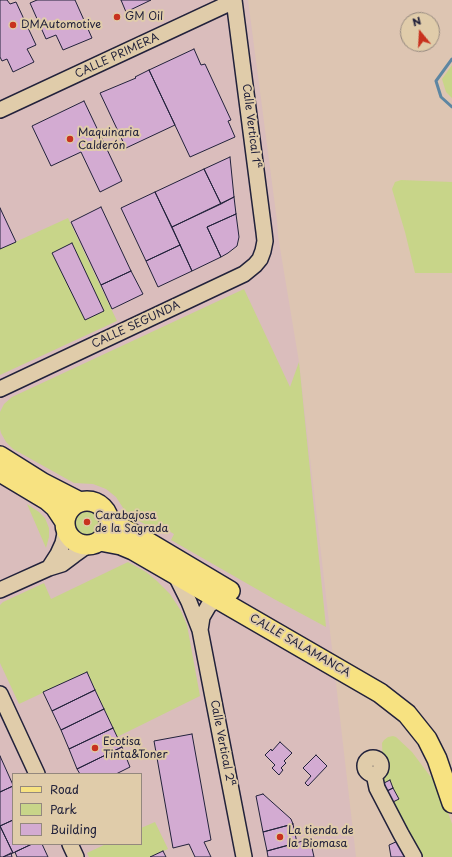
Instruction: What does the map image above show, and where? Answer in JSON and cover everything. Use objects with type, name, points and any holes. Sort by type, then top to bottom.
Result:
[{"type":"main road","points":[[0,456],[43,483],[80,502]]},
{"type":"main road","points":[[0,472],[47,500],[55,507],[68,534],[77,542],[82,544],[94,543],[106,534],[109,519],[105,510],[98,504],[89,501],[80,502],[71,508],[66,517],[65,526]]},
{"type":"main road","name":"CALLE SALAMANCA","points":[[109,519],[225,588],[319,652]]},
{"type":"main road","name":"CALLE SALAMANCA","points":[[94,543],[121,545],[134,550],[218,599],[372,681],[384,683],[412,704],[433,731],[446,754],[452,770]]},
{"type":"main road","name":"CALLE SALAMANCA","points":[[372,681],[380,693],[407,714],[427,739],[437,759],[452,803]]},
{"type":"street","name":"CALLE PRIMERA","points":[[0,110],[234,0]]},
{"type":"street","name":"Calle Vertical 1ª","points":[[234,0],[264,232],[265,241],[263,251]]},
{"type":"street","name":"CALLE SEGUNDA","points":[[0,389],[244,274],[260,259],[263,251]]},
{"type":"street","points":[[49,568],[63,543],[65,526]]},
{"type":"street","points":[[0,590],[49,568],[62,564],[94,543]]},
{"type":"street","name":"Calle Vertical 2ª","points":[[175,574],[190,602],[200,630],[244,857]]},
{"type":"street","name":"Calle Vertical 2ª","points":[[200,630],[202,617],[209,605],[218,599]]},
{"type":"street","points":[[0,694],[37,773]]},
{"type":"street","points":[[374,774],[377,788],[414,857]]},
{"type":"street","points":[[70,845],[76,857]]},
{"type":"shaded area","points":[[0,0],[248,0],[278,236],[299,362],[356,857],[0,857]]},
{"type":"green space","points":[[452,65],[452,98],[446,92],[442,79]]},
{"type":"green space","points":[[401,180],[452,182],[452,273],[415,273],[392,189],[395,182]]},
{"type":"green space","points":[[68,218],[117,321],[0,375],[0,249]]},
{"type":"green space","points":[[244,289],[290,387],[299,362],[326,627],[171,540],[174,534],[162,527],[155,530],[127,514],[116,497],[106,489],[93,484],[74,483],[13,449],[6,442],[0,429],[0,412],[4,404],[12,397]]},
{"type":"green space","points":[[27,504],[45,518],[49,528],[49,537],[46,548]]},
{"type":"green space","points":[[87,510],[96,514],[100,523],[96,532],[87,536],[78,532],[74,523],[78,514]]},
{"type":"green space","points":[[128,562],[146,572],[157,581],[170,594],[181,611],[187,625],[200,696],[117,737],[87,672],[19,704],[0,663],[0,605],[3,602],[44,583],[51,599]]},
{"type":"green space","points":[[393,736],[412,752],[430,776],[435,775],[452,824],[452,857],[420,857],[387,791],[393,788],[390,781],[384,783],[382,743],[388,737]]},
{"type":"green space","points":[[155,822],[168,849],[150,857],[89,857],[87,853],[104,845],[142,845],[142,828]]},
{"type":"building","name":"DMAutomotive","points":[[0,0],[7,0],[10,4],[16,2],[36,45],[27,49],[34,62],[13,72],[7,59],[2,61],[0,57]]},
{"type":"building","points":[[37,0],[75,0],[92,38],[63,50],[56,35],[46,39],[30,3]]},
{"type":"building","points":[[121,0],[151,0],[126,12]]},
{"type":"building","points":[[194,49],[201,65],[205,64],[231,120],[228,121],[235,137],[190,157],[149,70]]},
{"type":"building","points":[[149,70],[175,125],[126,148],[100,93],[136,78],[135,77]]},
{"type":"building","name":"Maquinaria Calderón","points":[[84,101],[122,181],[100,192],[81,152],[51,166],[32,126]]},
{"type":"building","points":[[230,157],[234,197],[221,204],[204,169]]},
{"type":"building","points":[[204,169],[221,204],[172,227],[155,192]]},
{"type":"building","points":[[155,192],[180,245],[146,261],[121,208]]},
{"type":"building","points":[[234,197],[236,214],[207,227],[221,257],[192,271],[172,227]]},
{"type":"building","points":[[101,207],[131,271],[101,285],[71,222]]},
{"type":"building","points":[[0,208],[16,242],[0,249]]},
{"type":"building","points":[[236,214],[239,237],[237,246],[221,257],[207,227]]},
{"type":"building","points":[[72,243],[104,311],[85,320],[52,253]]},
{"type":"building","points":[[180,245],[192,271],[158,287],[146,261]]},
{"type":"building","points":[[131,271],[143,294],[112,309],[101,285]]},
{"type":"building","points":[[87,672],[95,690],[52,711],[43,692]]},
{"type":"building","points":[[95,690],[104,709],[61,730],[52,711]]},
{"type":"building","points":[[104,709],[113,728],[69,749],[61,730]]},
{"type":"building","name":"Ecotisa Tinta&Toner","points":[[113,728],[122,747],[77,769],[69,749]]},
{"type":"building","points":[[192,734],[211,840],[204,842],[211,857],[195,857],[189,844],[173,848],[154,741]]},
{"type":"building","points":[[280,742],[292,753],[284,761],[286,763],[281,768],[283,770],[279,775],[272,768],[275,765],[265,755],[271,749],[272,751]]},
{"type":"building","points":[[122,747],[130,767],[118,773],[79,773],[77,769]]},
{"type":"building","points":[[316,755],[327,766],[308,786],[305,783],[311,776],[303,768]]},
{"type":"building","points":[[0,756],[12,783],[12,786],[0,792]]},
{"type":"building","points":[[390,780],[393,788],[387,791],[384,783]]},
{"type":"building","points":[[12,786],[12,820],[0,826],[0,792]]},
{"type":"building","points":[[393,788],[399,799],[393,802],[387,791]]},
{"type":"building","points":[[263,794],[291,819],[293,824],[263,832],[256,796]]},
{"type":"building","points":[[12,820],[12,845],[30,845],[13,853],[0,826]]},
{"type":"building","name":"La tienda de la Biomasa","points":[[293,824],[297,843],[267,851],[263,832]]},
{"type":"building","points":[[0,826],[13,853],[3,857],[0,857]]},
{"type":"building","points":[[310,839],[314,857],[268,857],[267,851]]},
{"type":"building","points":[[398,841],[407,857],[391,857],[389,845]]},
{"type":"building","points":[[30,845],[42,845],[48,857],[17,857],[15,852]]},
{"type":"building","points":[[163,851],[166,857],[150,857]]},
{"type":"building","points":[[11,853],[12,857],[3,857]]},
{"type":"waterway","points":[[452,59],[436,81],[441,97],[452,107]]},
{"type":"place","name":"GM Oil","points":[[117,17]]},
{"type":"place","name":"DMAutomotive","points":[[13,25]]},
{"type":"place","name":"Maquinaria Calderón","points":[[70,139]]},
{"type":"place","name":"Carabajosa de la Sagrada","points":[[87,522]]},
{"type":"place","name":"Ecotisa Tinta&Toner","points":[[95,748]]},
{"type":"place","name":"La tienda de la Biomasa","points":[[280,837]]}]
